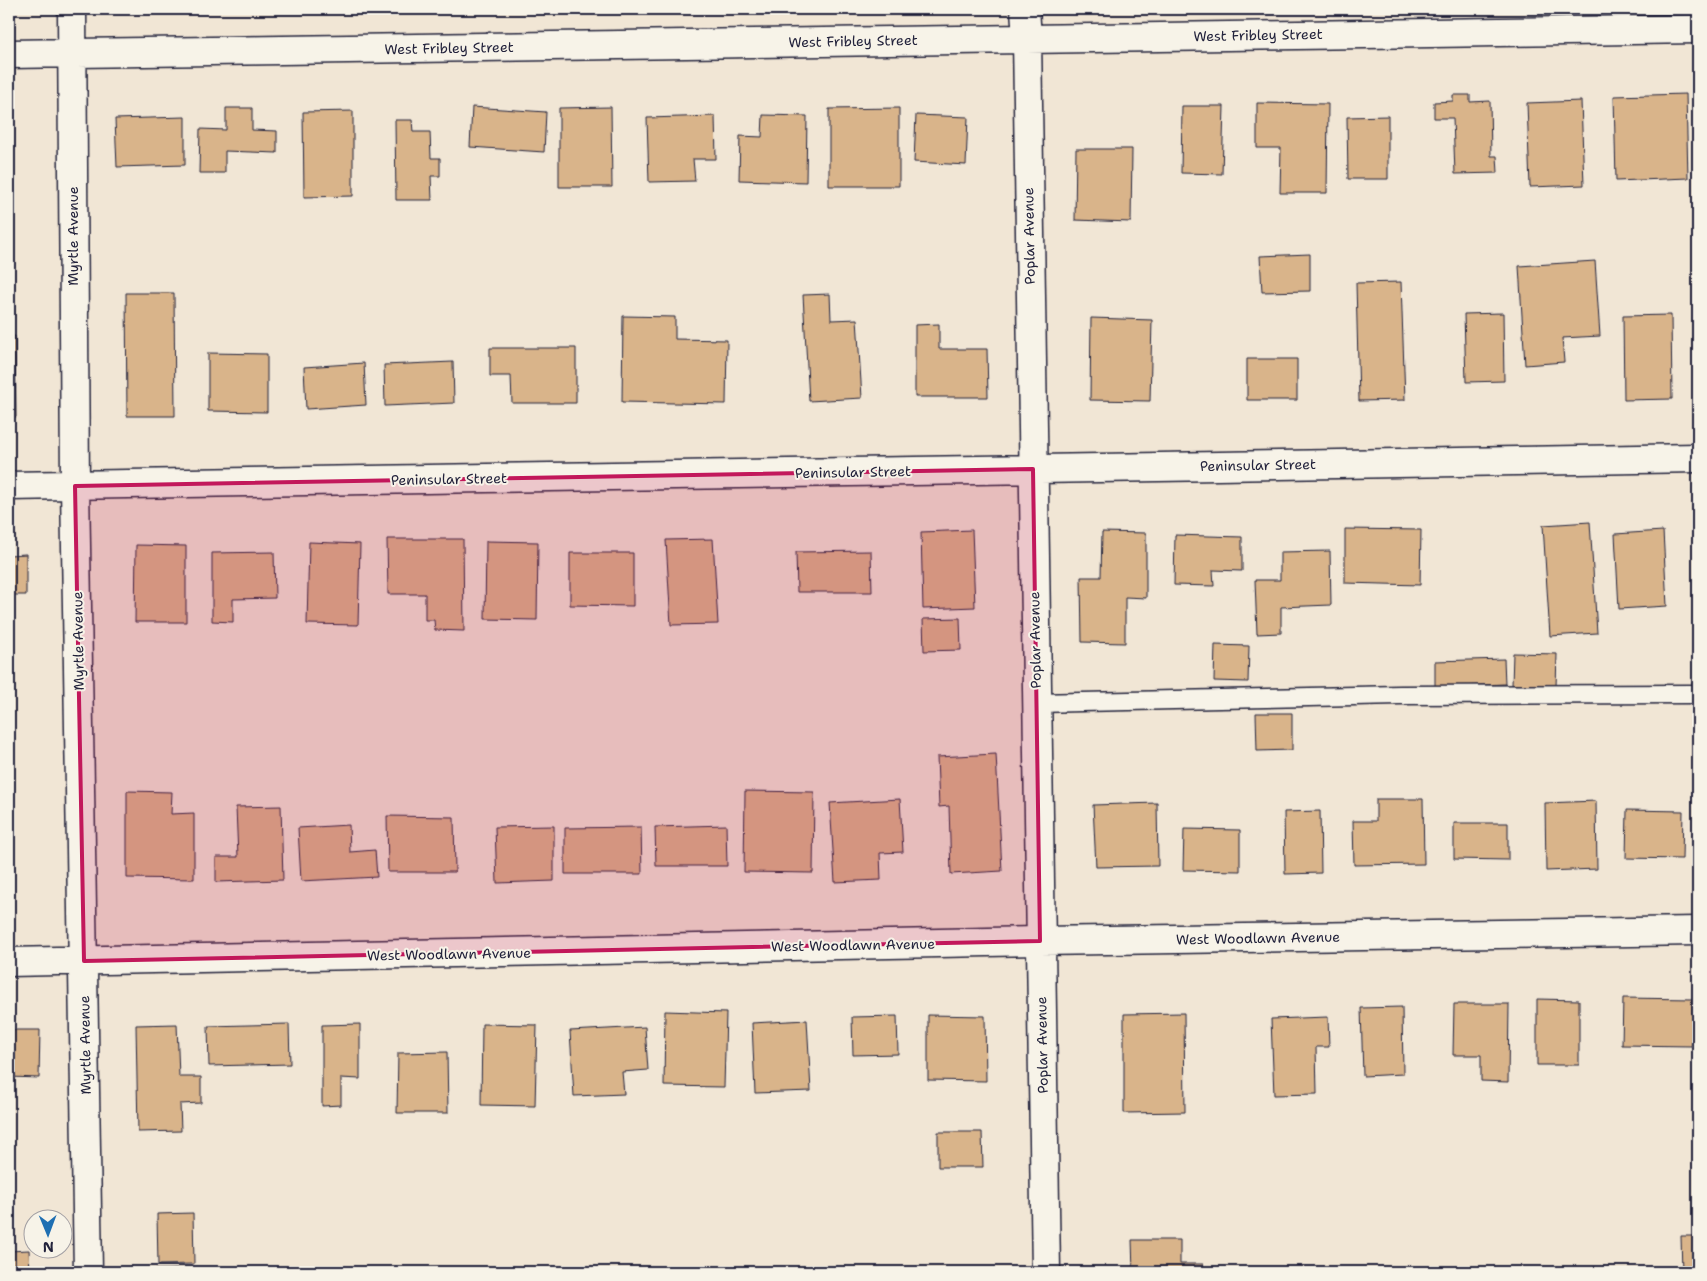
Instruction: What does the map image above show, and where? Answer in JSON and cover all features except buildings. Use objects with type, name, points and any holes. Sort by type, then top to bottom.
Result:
[{"type":"street","name":"Myrtle Avenue","points":[[72,9],[74,486],[84,961],[88,1272]]},
{"type":"street","name":"Poplar Avenue","points":[[1025,9],[1027,38],[1046,1272]]},
{"type":"street","name":"West Fribley Street","points":[[9,54],[1698,29]]},
{"type":"street","name":"Peninsular Street","points":[[9,486],[1698,458]]},
{"type":"street","name":"West Woodlawn Avenue","points":[[9,962],[1040,941],[1698,931]]},
{"type":"lane","points":[[1036,703],[1400,695],[1698,694]]},
{"type":"highlighted area","points":[[1033,469],[1040,941],[84,961],[75,486]]}]
